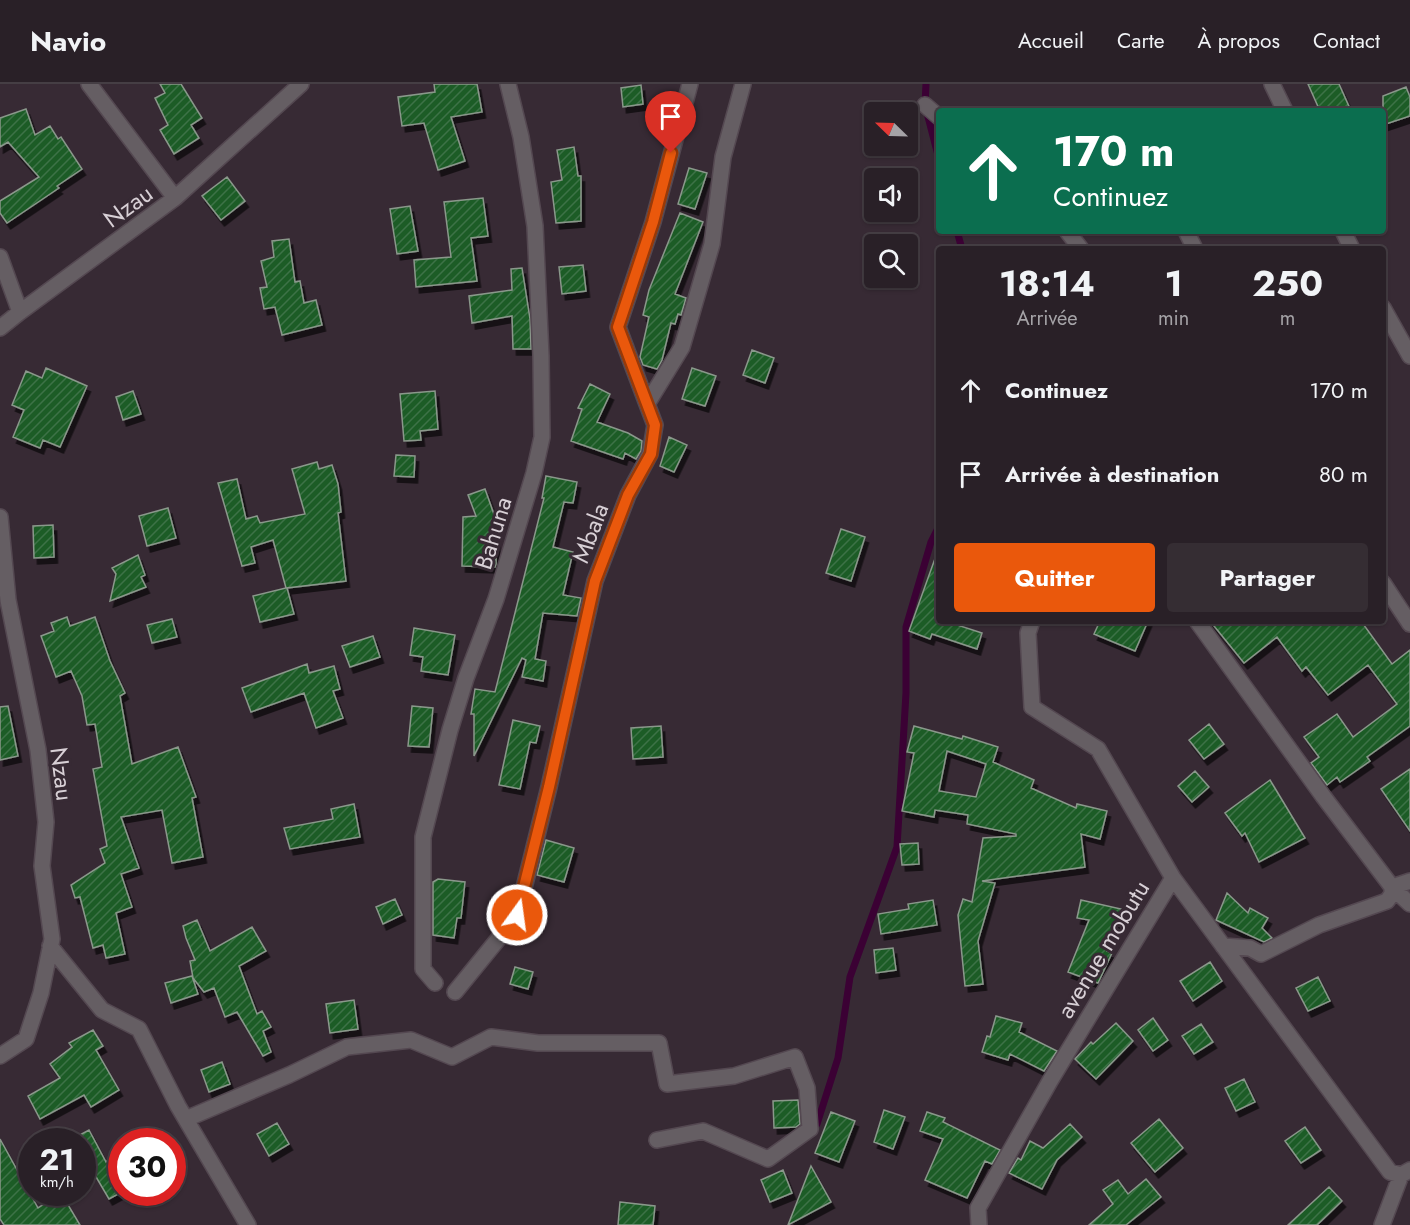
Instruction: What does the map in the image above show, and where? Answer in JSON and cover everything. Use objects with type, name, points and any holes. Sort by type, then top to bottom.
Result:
[{"type":"street","name":"Nzau","points":[[0,328],[175,198],[89,84]]},
{"type":"street","points":[[175,198],[302,84]]},
{"type":"street","name":"Bahuna","points":[[435,983],[423,969],[423,837],[450,730],[466,678],[496,599],[534,473],[542,437],[535,226],[521,137],[508,84]]},
{"type":"street","name":"Mbala","points":[[455,992],[517,915],[549,787],[595,581],[628,495],[651,454],[655,425],[618,327],[653,222],[690,84]]},
{"type":"street","points":[[647,404],[682,347],[712,244],[723,157],[742,84]]},
{"type":"street","points":[[1272,84],[1284,108]]},
{"type":"street","points":[[925,105],[936,114]]},
{"type":"street","points":[[1069,234],[1079,246]]},
{"type":"street","points":[[0,257],[20,312]]},
{"type":"street","points":[[1386,313],[1410,356]]},
{"type":"street","name":"Nzau","points":[[0,517],[8,600],[38,750],[46,822],[42,866],[52,939],[41,993],[26,1039],[0,1056]]},
{"type":"street","points":[[1386,588],[1410,624]]},
{"type":"street","name":"avenue mobutu","points":[[979,1225],[978,1208],[1050,1081],[1173,878],[1098,749],[1032,707],[1028,633],[1031,624]]},
{"type":"street","points":[[1199,624],[1392,887],[1410,904]]},
{"type":"street","points":[[1173,878],[1390,1172],[1405,1172],[1382,1225]]},
{"type":"street","points":[[1392,887],[1410,880]]},
{"type":"street","points":[[1223,946],[1250,948],[1261,954],[1319,925],[1387,901],[1392,894],[1392,887]]},
{"type":"street","points":[[50,946],[102,1010],[139,1029],[186,1119],[248,1225]]},
{"type":"street","points":[[186,1119],[289,1075],[347,1047],[400,1041],[411,1040],[452,1057],[491,1037],[538,1043],[659,1043],[667,1084],[734,1076],[795,1057],[807,1088],[810,1129],[768,1159],[703,1131],[657,1140]]},
{"type":"building","points":[[160,84],[181,84],[202,118],[191,125],[199,138],[174,154],[160,130],[168,125],[155,98],[165,93]]},
{"type":"building","points":[[434,84],[477,84],[482,112],[451,117],[465,161],[438,170],[424,123],[402,126],[398,97],[435,92]]},
{"type":"building","points":[[1308,84],[1339,84],[1350,108],[1319,108]]},
{"type":"building","points":[[641,85],[643,104],[623,107],[621,88]]},
{"type":"building","points":[[1406,87],[1410,97],[1410,116],[1386,124],[1383,96]]},
{"type":"building","points":[[26,109],[35,135],[50,126],[58,139],[61,137],[82,169],[57,186],[59,188],[7,223],[0,213],[0,201],[39,177],[8,142],[0,147],[0,118]]},
{"type":"building","points":[[574,147],[578,176],[581,176],[581,221],[556,223],[551,182],[562,180],[557,150]]},
{"type":"building","points":[[689,168],[707,173],[695,209],[678,204]]},
{"type":"building","points":[[227,177],[245,201],[221,220],[202,196]]},
{"type":"building","points":[[483,198],[488,236],[471,238],[477,281],[416,287],[414,260],[451,257],[444,202]]},
{"type":"building","points":[[410,206],[418,251],[397,254],[390,209]]},
{"type":"building","points":[[680,213],[703,222],[675,294],[686,298],[681,315],[678,314],[675,324],[671,323],[662,360],[657,369],[643,365],[640,357],[649,317],[643,315],[649,290]]},
{"type":"building","points":[[289,239],[295,282],[300,281],[304,303],[316,300],[322,325],[282,335],[275,307],[264,309],[260,288],[267,287],[261,261],[274,257],[272,241]]},
{"type":"building","points":[[583,265],[586,291],[562,294],[559,267]]},
{"type":"building","points":[[522,268],[530,319],[531,349],[513,349],[512,316],[472,323],[469,296],[512,290],[511,269]]},
{"type":"building","points":[[752,350],[774,358],[765,383],[743,375]]},
{"type":"building","points":[[46,368],[87,386],[60,447],[43,440],[40,448],[13,437],[24,410],[12,405],[26,371],[42,378]]},
{"type":"building","points":[[692,368],[716,376],[705,406],[682,399]]},
{"type":"building","points":[[590,384],[610,394],[597,422],[628,433],[642,441],[641,451],[636,459],[625,453],[623,459],[571,441],[582,409],[578,408]]},
{"type":"building","points":[[133,391],[141,414],[123,420],[116,397]]},
{"type":"building","points":[[435,391],[438,429],[420,431],[421,440],[404,441],[400,394]]},
{"type":"building","points":[[669,437],[687,445],[674,472],[660,466]]},
{"type":"building","points":[[396,455],[415,456],[414,477],[394,476]]},
{"type":"building","points":[[317,462],[319,469],[332,465],[338,484],[341,512],[338,513],[346,581],[287,588],[294,614],[260,622],[253,596],[286,588],[273,540],[251,547],[255,563],[242,566],[218,483],[237,479],[246,519],[257,516],[260,523],[305,514],[292,469]]},
{"type":"building","points":[[546,476],[577,482],[573,503],[564,502],[553,547],[573,552],[563,595],[581,598],[577,616],[543,613],[535,659],[546,661],[543,681],[522,677],[526,660],[522,658],[474,756],[474,714],[471,714],[475,689],[495,692],[544,498],[542,498]]},
{"type":"building","points":[[485,489],[496,520],[496,564],[495,567],[462,566],[463,517],[476,516],[468,495]]},
{"type":"building","points":[[168,508],[176,538],[147,546],[139,516]]},
{"type":"building","points":[[53,525],[54,557],[34,558],[33,526]]},
{"type":"building","points":[[841,529],[865,537],[851,581],[826,573]]},
{"type":"building","points":[[138,555],[145,575],[141,577],[146,587],[110,601],[116,574],[112,568]]},
{"type":"building","points":[[936,556],[936,624],[954,624],[982,633],[977,649],[932,634],[930,639],[909,631]]},
{"type":"building","points":[[67,617],[70,626],[95,617],[110,661],[125,693],[120,696],[132,764],[178,747],[196,797],[192,798],[203,857],[172,863],[162,810],[121,817],[139,868],[121,874],[132,907],[116,913],[125,954],[106,958],[103,945],[93,948],[80,897],[75,898],[71,885],[105,863],[100,849],[107,846],[93,769],[102,767],[95,724],[87,725],[82,696],[71,671],[56,677],[41,636],[54,631],[51,623]]},
{"type":"building","points":[[172,619],[177,637],[152,643],[147,625]]},
{"type":"building","points":[[1099,624],[1147,624],[1135,651],[1094,634]]},
{"type":"building","points":[[1212,624],[1363,624],[1392,664],[1410,650],[1410,726],[1367,757],[1370,761],[1340,782],[1337,777],[1327,785],[1311,763],[1319,757],[1304,737],[1337,714],[1353,737],[1397,704],[1368,665],[1328,695],[1306,667],[1302,671],[1277,637],[1244,663]]},
{"type":"building","points":[[414,628],[455,635],[448,675],[421,671],[423,657],[410,655]]},
{"type":"building","points":[[373,636],[380,657],[350,667],[342,646]]},
{"type":"building","points":[[307,664],[309,673],[334,666],[340,689],[333,691],[343,718],[316,728],[304,693],[251,712],[242,688]]},
{"type":"building","points":[[8,706],[18,756],[0,760],[0,707]]},
{"type":"building","points":[[412,706],[433,708],[429,747],[408,746]]},
{"type":"building","points":[[513,720],[540,726],[536,743],[530,742],[520,789],[499,785]]},
{"type":"building","points":[[1209,724],[1224,744],[1204,759],[1189,740]]},
{"type":"building","points":[[661,726],[663,757],[633,759],[631,728]]},
{"type":"building","points":[[914,726],[962,739],[963,736],[998,747],[993,762],[1034,780],[1031,788],[1076,808],[1077,804],[1107,811],[1100,839],[1081,834],[1085,867],[982,881],[995,883],[978,941],[983,984],[965,986],[958,915],[963,899],[972,902],[983,838],[1016,836],[1016,834],[967,824],[968,815],[935,810],[934,817],[902,811],[914,753],[907,752]],"holes":[[[947,751],[986,764],[976,797],[939,791]]]},
{"type":"building","points":[[1410,769],[1410,831],[1381,789]]},
{"type":"building","points":[[1195,771],[1209,787],[1192,802],[1178,786]]},
{"type":"building","points":[[1270,780],[1305,838],[1259,862],[1245,833],[1242,836],[1225,813]]},
{"type":"building","points":[[354,804],[360,837],[290,849],[284,828],[333,819],[331,809]]},
{"type":"building","points":[[546,840],[574,848],[564,882],[537,875]]},
{"type":"building","points":[[918,843],[919,864],[902,865],[900,844]]},
{"type":"building","points":[[438,879],[465,882],[461,918],[457,918],[454,938],[433,935],[433,882]]},
{"type":"building","points":[[1227,893],[1248,913],[1250,908],[1268,918],[1262,928],[1272,938],[1264,942],[1216,920]]},
{"type":"building","points":[[395,899],[402,915],[383,924],[376,907]]},
{"type":"building","points":[[933,900],[937,925],[881,934],[878,914],[909,909],[908,904]]},
{"type":"building","points":[[1081,900],[1121,909],[1107,951],[1112,953],[1098,983],[1068,972],[1089,920],[1077,918]]},
{"type":"building","points":[[197,920],[210,951],[252,927],[266,951],[239,966],[257,1014],[262,1011],[271,1027],[263,1031],[271,1052],[263,1056],[237,1012],[225,1017],[214,988],[204,992],[193,978],[190,961],[195,960],[183,926]]},
{"type":"building","points":[[893,948],[896,970],[876,973],[874,950]]},
{"type":"building","points":[[1210,962],[1222,981],[1193,1001],[1180,981]]},
{"type":"building","points":[[515,967],[533,972],[528,989],[510,984]]},
{"type":"building","points":[[192,976],[198,994],[171,1003],[165,983]]},
{"type":"building","points":[[1318,977],[1330,1001],[1308,1011],[1296,988]]},
{"type":"building","points":[[354,1000],[358,1029],[330,1033],[326,1004]]},
{"type":"building","points":[[996,1016],[1022,1023],[1019,1032],[1057,1051],[1044,1071],[1010,1054],[1008,1060],[982,1052],[987,1036],[990,1037]]},
{"type":"building","points":[[1153,1018],[1168,1040],[1153,1051],[1138,1030]]},
{"type":"building","points":[[1116,1023],[1133,1041],[1096,1079],[1075,1059],[1091,1042],[1093,1044]]},
{"type":"building","points":[[1201,1024],[1213,1042],[1194,1054],[1182,1036]]},
{"type":"building","points":[[93,1030],[103,1046],[96,1050],[119,1090],[91,1107],[84,1095],[40,1119],[28,1096],[60,1078],[50,1064],[72,1047],[69,1043]]},
{"type":"building","points":[[222,1062],[230,1084],[209,1092],[201,1070]]},
{"type":"building","points":[[1244,1079],[1255,1102],[1236,1111],[1225,1088]]},
{"type":"building","points":[[798,1100],[800,1124],[796,1127],[774,1128],[773,1101]]},
{"type":"building","points":[[884,1110],[905,1117],[893,1149],[874,1142]]},
{"type":"building","points":[[831,1112],[855,1121],[839,1162],[815,1153]]},
{"type":"building","points":[[927,1112],[945,1118],[943,1122],[1000,1150],[992,1164],[985,1161],[967,1198],[925,1180],[943,1139],[920,1131]]},
{"type":"building","points":[[1159,1119],[1183,1148],[1155,1172],[1131,1143]]},
{"type":"building","points":[[277,1123],[289,1144],[269,1156],[257,1134]]},
{"type":"building","points":[[1070,1124],[1082,1137],[1057,1160],[1042,1189],[1009,1173],[1018,1158],[1021,1160],[1030,1141],[1043,1148]]},
{"type":"building","points":[[1305,1127],[1321,1150],[1301,1163],[1285,1141]]},
{"type":"building","points":[[0,1139],[18,1172],[18,1206],[37,1206],[38,1208],[69,1206],[80,1225],[4,1225],[0,1219]]},
{"type":"building","points":[[96,1143],[106,1162],[108,1160],[108,1197],[96,1177]]},
{"type":"building","points":[[811,1166],[831,1202],[788,1225]]},
{"type":"building","points":[[783,1170],[792,1193],[770,1202],[761,1180]]},
{"type":"building","points":[[1146,1179],[1161,1197],[1126,1225],[1089,1225],[1113,1204],[1103,1190],[1118,1180],[1128,1194]]},
{"type":"building","points":[[1329,1187],[1342,1201],[1317,1225],[1288,1225]]},
{"type":"building","points":[[620,1202],[655,1206],[653,1225],[618,1225]]},
{"type":"waterway","points":[[926,84],[925,105],[936,147]]},
{"type":"waterway","points":[[958,234],[961,246]]},
{"type":"waterway","points":[[817,1124],[838,1058],[850,977],[897,847],[906,693],[906,627],[936,532]]},
{"type":"route","points":[[517,915],[549,787],[595,581],[628,495],[651,454],[655,425],[618,327],[653,222],[671,153]]}]
